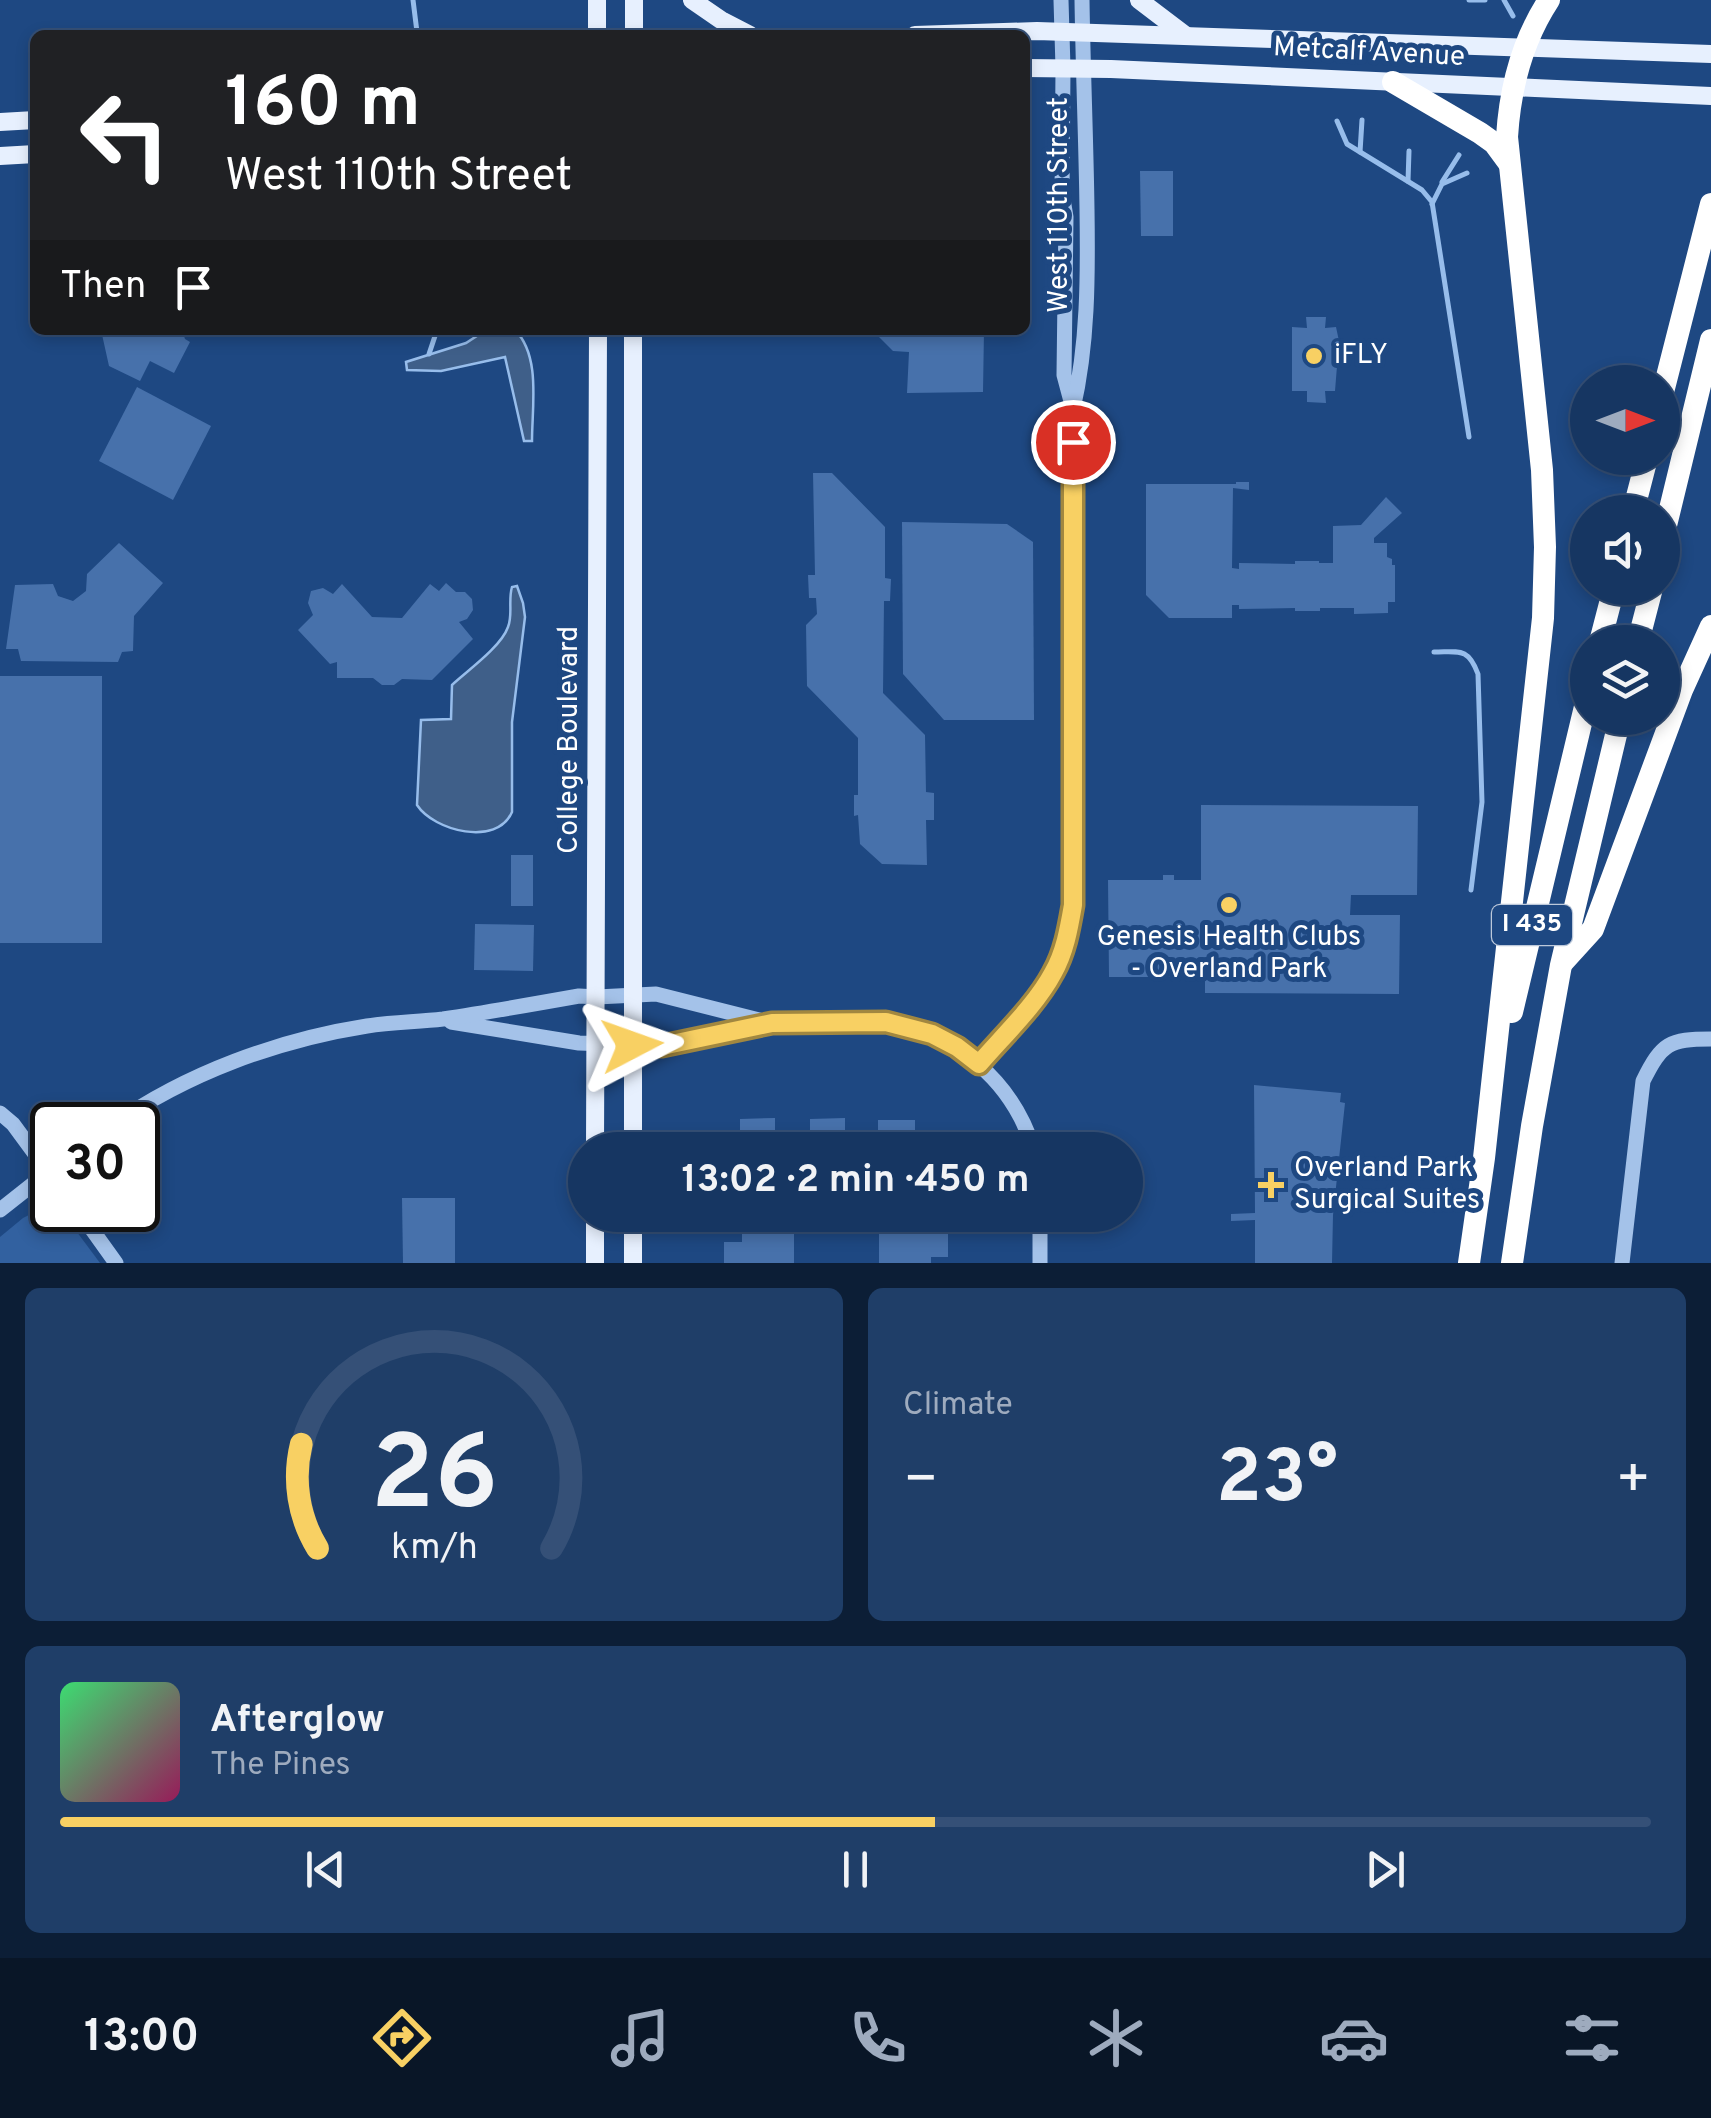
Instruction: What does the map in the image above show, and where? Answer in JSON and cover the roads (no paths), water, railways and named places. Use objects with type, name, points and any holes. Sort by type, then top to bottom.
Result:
[{"type":"highway","points":[[1484,1158],[1543,618],[1545,546],[1542,470],[1507,126],[1524,47],[1549,0]]},
{"type":"highway","points":[[1393,82],[1480,132],[1508,162]]},
{"type":"highway","points":[[1670,365],[1711,204]]},
{"type":"highway","points":[[1673,495],[1711,340]]},
{"type":"highway","points":[[1561,965],[1593,929],[1682,690],[1711,626]]},
{"type":"highway","name":"I 435","points":[[1469,1263],[1510,1023],[1578,735]]},
{"type":"highway","name":"I 435","points":[[1512,1263],[1561,965],[1616,735]]},
{"type":"main road","points":[[597,0],[597,30]]},
{"type":"main road","points":[[634,0],[634,30]]},
{"type":"main road","points":[[692,0],[740,30]]},
{"type":"main road","points":[[1138,0],[1186,35]]},
{"type":"main road","name":"Metcalf Avenue","points":[[1030,33],[1711,54]]},
{"type":"main road","name":"Metcalf Avenue","points":[[1030,68],[1711,96]]},
{"type":"main road","points":[[0,122],[30,120]]},
{"type":"main road","points":[[0,156],[30,154]]},
{"type":"main road","name":"College Boulevard","points":[[595,1132],[598,335]]},
{"type":"main road","points":[[633,335],[633,1132]]},
{"type":"main road","points":[[595,1232],[595,1263]]},
{"type":"main road","points":[[633,1232],[633,1263]]},
{"type":"street","name":"West 110th Street","points":[[1061,0],[1062,194],[1066,217],[1064,375],[1073,409]]},
{"type":"street","name":"West 110th Street","points":[[979,1064],[1054,972],[1073,905],[1073,409],[1081,376],[1086,298],[1082,0]]},
{"type":"street","points":[[149,1102],[208,1073],[276,1047],[332,1032],[439,1020],[579,996],[656,994],[772,1023]]},
{"type":"street","points":[[439,1020],[579,1043],[662,1046],[772,1023],[903,1025],[932,1034],[979,1064],[1014,1103],[1028,1132]]},
{"type":"street","points":[[1622,1263],[1643,1080],[1654,1058],[1668,1044],[1711,1039]]},
{"type":"street","points":[[0,1112],[30,1146]]},
{"type":"street","points":[[0,1210],[30,1188]]},
{"type":"street","points":[[94,1232],[116,1263]]},
{"type":"street","points":[[1040,1232],[1040,1263]]},
{"type":"waterway","points":[[413,0],[417,30]]},
{"type":"waterway","points":[[1469,0],[1485,0]]},
{"type":"waterway","points":[[1504,0],[1513,16]]},
{"type":"waterway","points":[[1360,152],[1362,120]]},
{"type":"waterway","points":[[1337,121],[1347,144],[1422,190],[1432,202],[1469,437]]},
{"type":"waterway","points":[[1408,181],[1409,151]]},
{"type":"waterway","points":[[1442,182],[1459,155]]},
{"type":"waterway","points":[[1432,204],[1442,184],[1467,173]]},
{"type":"waterway","points":[[429,354],[435,336]]},
{"type":"waterway","points":[[1434,652],[1466,655],[1478,674],[1482,802],[1471,890]]},
{"type":"place","name":"iFLY","points":[[1314,356]]},
{"type":"place","name":"Genesis Health Clubs - Overland Park","points":[[1229,905]]},
{"type":"place","name":"Overland Park Surgical Suites","points":[[1271,1185]]}]
